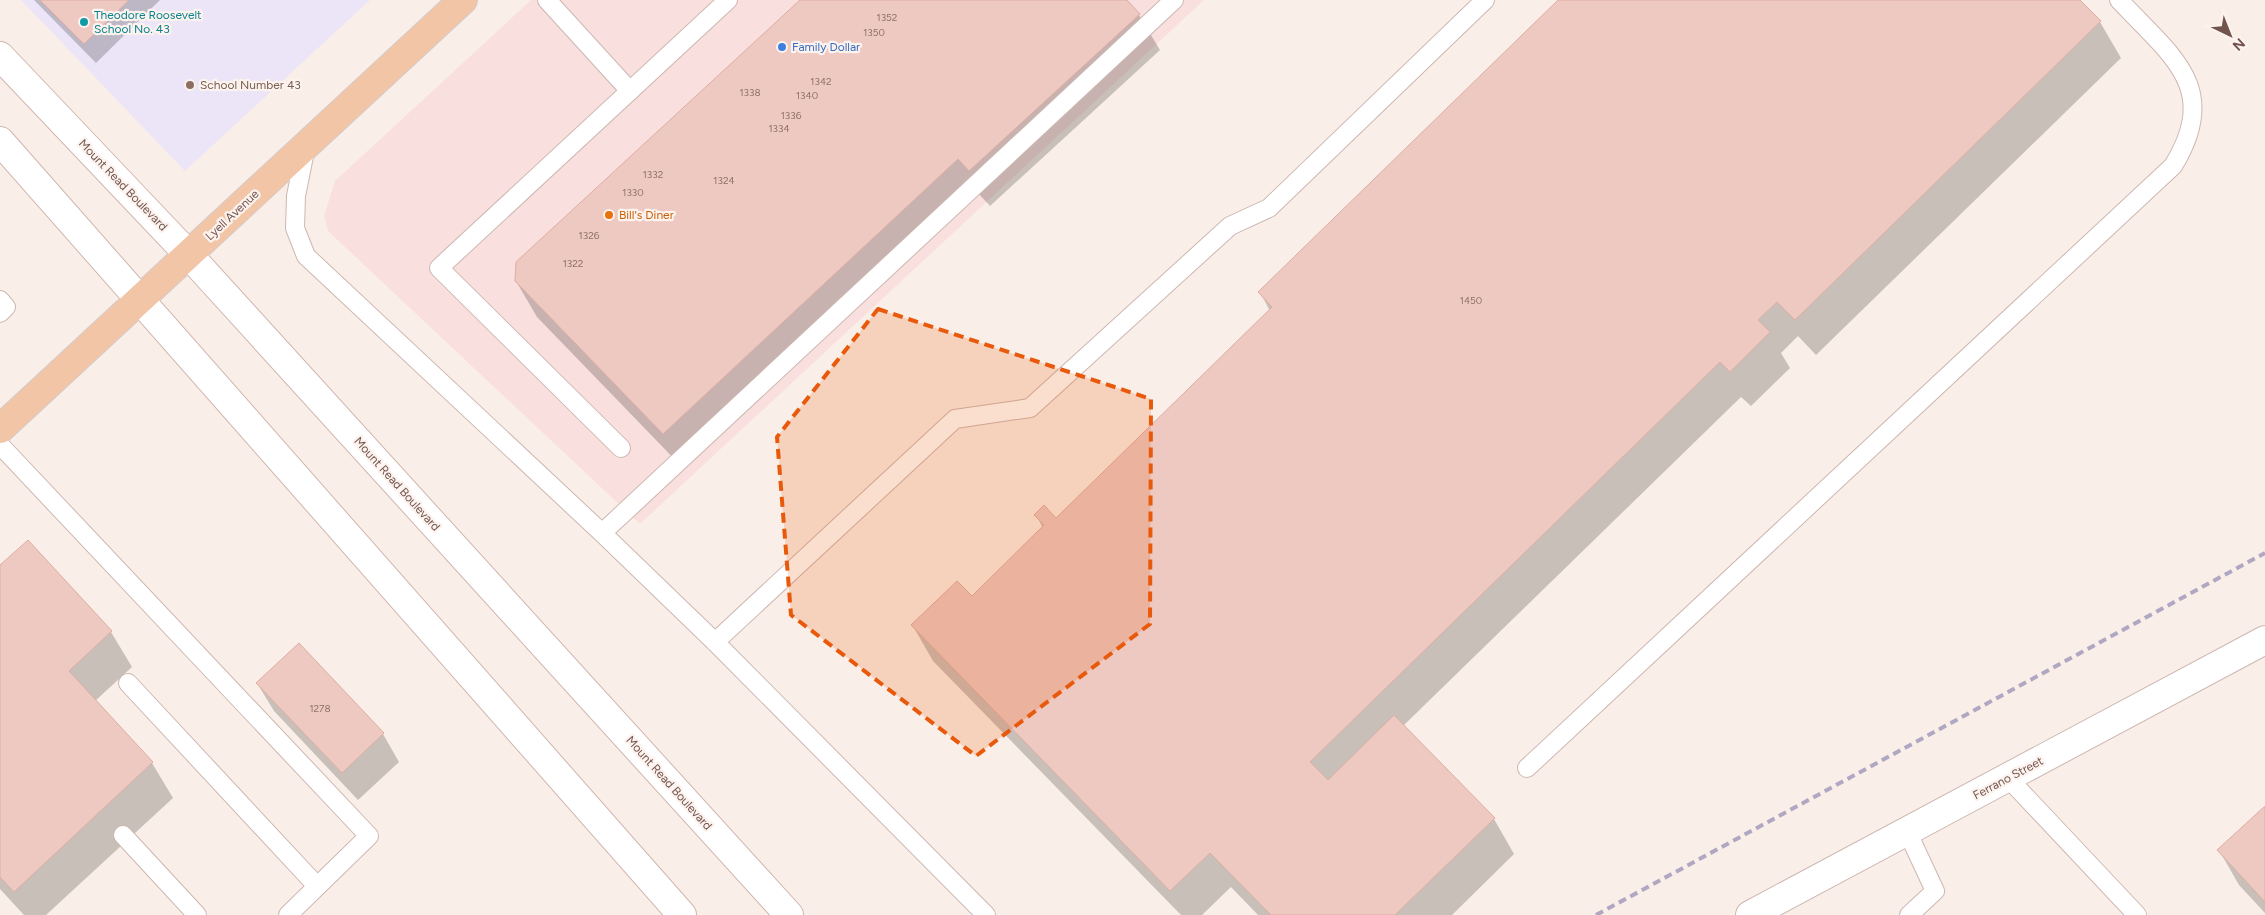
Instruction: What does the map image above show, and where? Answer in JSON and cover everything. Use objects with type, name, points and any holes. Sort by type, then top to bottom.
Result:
[{"type":"main road","name":"Lyell Avenue","points":[[0,429],[463,0]]},
{"type":"main road","name":"Mount Read Boulevard","points":[[0,56],[188,254],[789,915]]},
{"type":"main road","points":[[0,140],[682,915]]},
{"type":"main road","name":"Ferrano Street","points":[[1750,915],[2265,640]]},
{"type":"lane","points":[[547,0],[630,91]]},
{"type":"lane","points":[[620,448],[439,268],[728,0]]},
{"type":"lane","points":[[602,533],[1174,0]]},
{"type":"lane","points":[[714,642],[955,419],[1030,408],[1230,226],[1269,208],[1485,0]]},
{"type":"lane","points":[[1527,768],[2172,166],[2185,146],[2192,124],[2193,104],[2190,87],[2180,68],[2169,54],[2119,0]]},
{"type":"lane","points":[[306,146],[296,196],[295,228],[306,256],[602,533],[714,642],[986,915]]},
{"type":"lane","points":[[0,300],[6,307],[0,313]]},
{"type":"lane","points":[[0,445],[369,836],[288,915]]},
{"type":"lane","points":[[128,683],[317,886]]},
{"type":"lane","points":[[2008,778],[2137,915]]},
{"type":"lane","points":[[1907,831],[1935,891],[1909,915]]},
{"type":"lane","points":[[123,835],[197,915]]},
{"type":"highlighted area","points":[[878,309],[1151,399],[1150,624],[976,756],[791,615],[777,437]]},
{"type":"shaded area","name":"School Number 43","points":[[21,0],[370,0],[185,171]]},
{"type":"shaded area","points":[[531,0],[1204,0],[640,524],[328,231],[324,216],[335,181]]},
{"type":"building","name":"Theodore Roosevelt School No. 43","points":[[40,0],[129,0],[84,44]]},
{"type":"building","points":[[800,0],[1127,0],[1140,14],[969,171],[958,159],[663,434],[515,281],[516,262]]},
{"type":"building","points":[[1558,0],[2080,0],[2101,21],[1795,320],[1777,302],[1758,320],[1770,332],[1730,372],[1720,362],[1310,762],[1328,780],[1394,715],[1495,818],[1395,915],[1271,915],[1210,853],[1170,891],[911,625],[957,581],[972,596],[1044,525],[1034,515],[1044,505],[1056,518],[1272,307],[1258,292]]},
{"type":"building","points":[[28,540],[112,631],[69,671],[153,762],[14,892],[0,877],[0,565]]},
{"type":"building","points":[[299,643],[384,733],[342,773],[256,683]]},
{"type":"building","points":[[2265,806],[2265,902],[2217,850]]},
{"type":"railway","points":[[1596,915],[2265,553]]},
{"type":"place","name":"Theodore Roosevelt School No. 43","points":[[84,22]]},
{"type":"place","name":"Family Dollar","points":[[782,47]]},
{"type":"place","name":"School Number 43","points":[[190,85]]},
{"type":"place","name":"Bill's Diner","points":[[609,215]]}]
